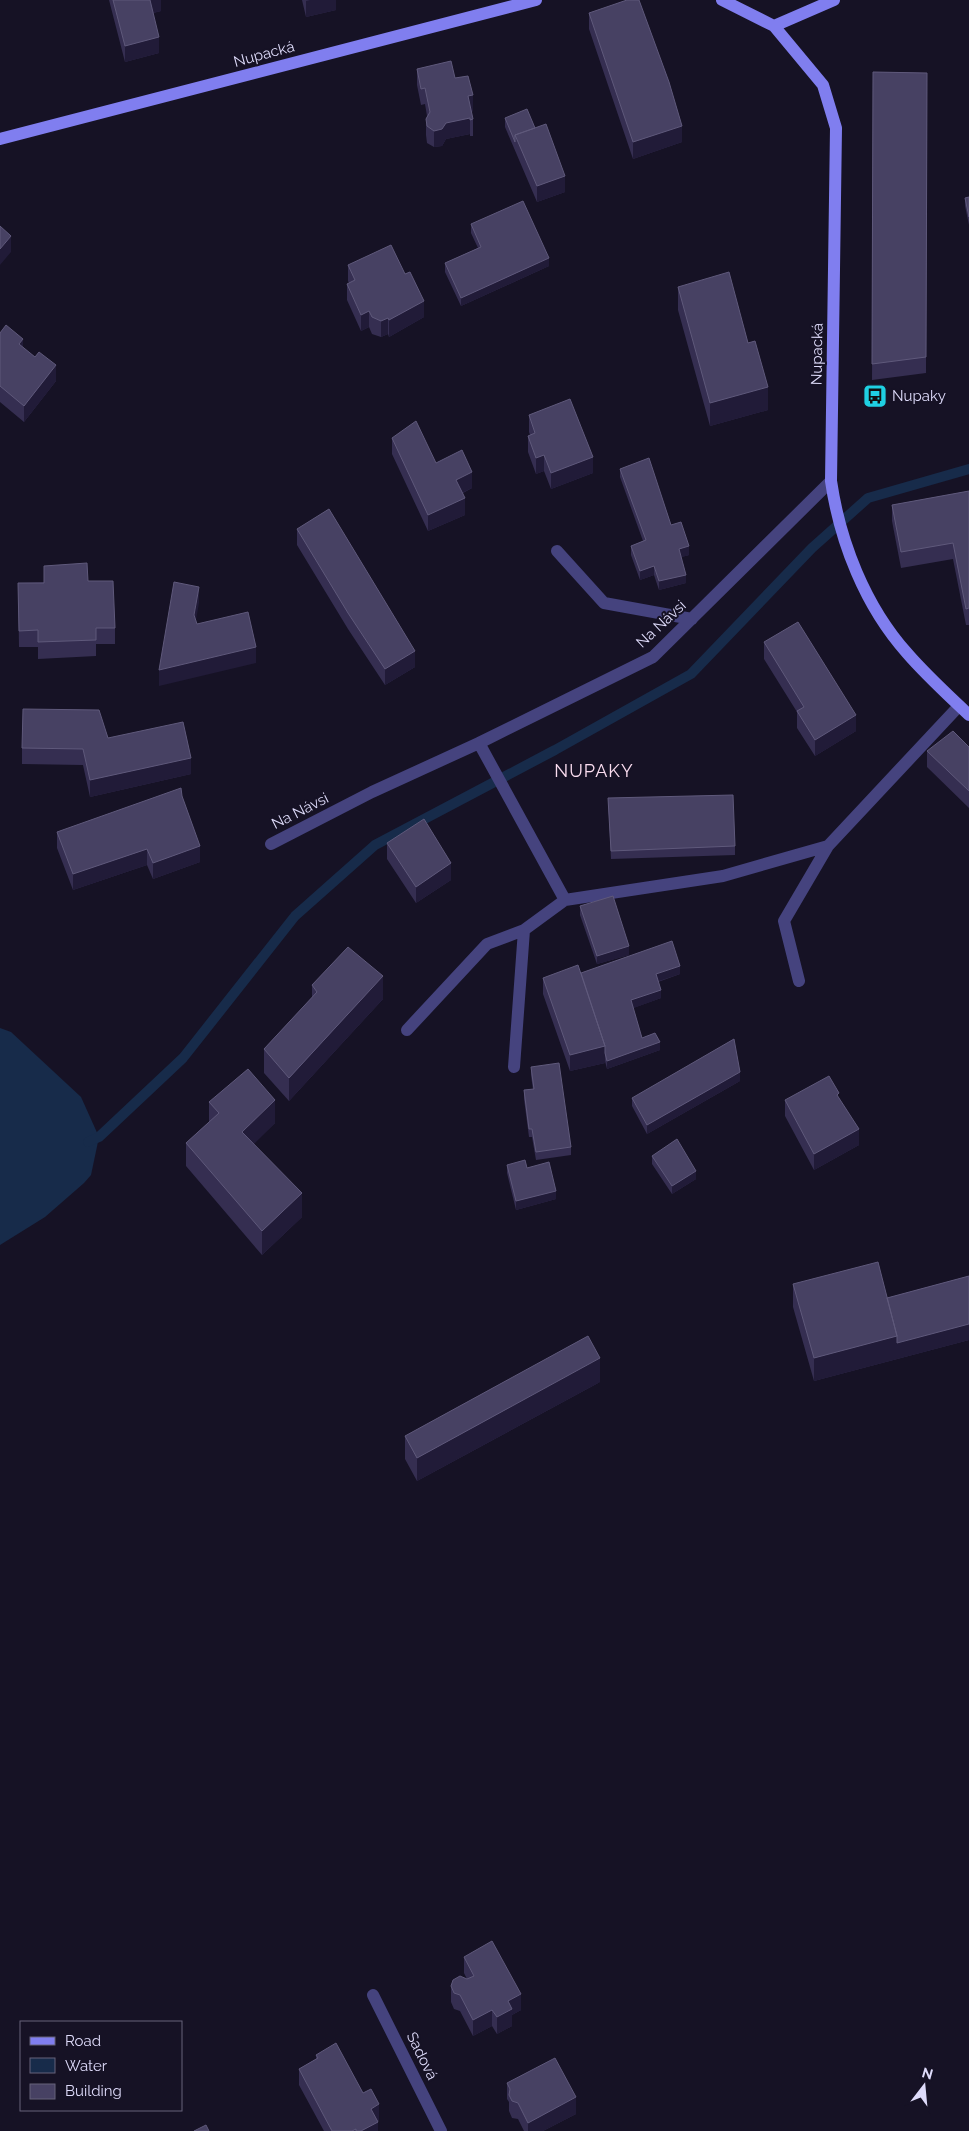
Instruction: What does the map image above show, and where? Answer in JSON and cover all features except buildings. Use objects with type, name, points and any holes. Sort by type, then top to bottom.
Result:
[{"type":"street","name":"Nupacká","points":[[0,139],[536,0]]},
{"type":"street","name":"Nupacká","points":[[722,0],[774,26],[824,85],[836,128],[831,481],[835,506],[849,556],[871,603],[906,652],[969,716]]},
{"type":"street","points":[[774,26],[834,0]]},
{"type":"street","name":"Na Návsi","points":[[271,844],[372,792],[479,743],[653,658],[831,481]]},
{"type":"street","points":[[557,551],[604,603],[692,618]]},
{"type":"street","points":[[800,981],[784,921],[828,846],[959,706]]},
{"type":"street","points":[[479,743],[565,900]]},
{"type":"street","points":[[407,1030],[487,944],[524,930],[565,900],[723,876],[828,846]]},
{"type":"street","points":[[514,1067],[524,930]]},
{"type":"street","name":"Sadová","points":[[373,1996],[441,2131]]},
{"type":"water","points":[[0,1028],[11,1032],[81,1097],[99,1137],[91,1175],[84,1183],[45,1217],[0,1245]]},
{"type":"waterway","points":[[88,1142],[99,1137],[183,1058],[295,916],[375,845],[555,750],[691,674],[812,548],[868,498],[969,469]]},
{"type":"place","name":"Nupaky","points":[[875,396]]},
{"type":"district","name":"NUPAKY","points":[[594,771]]}]
